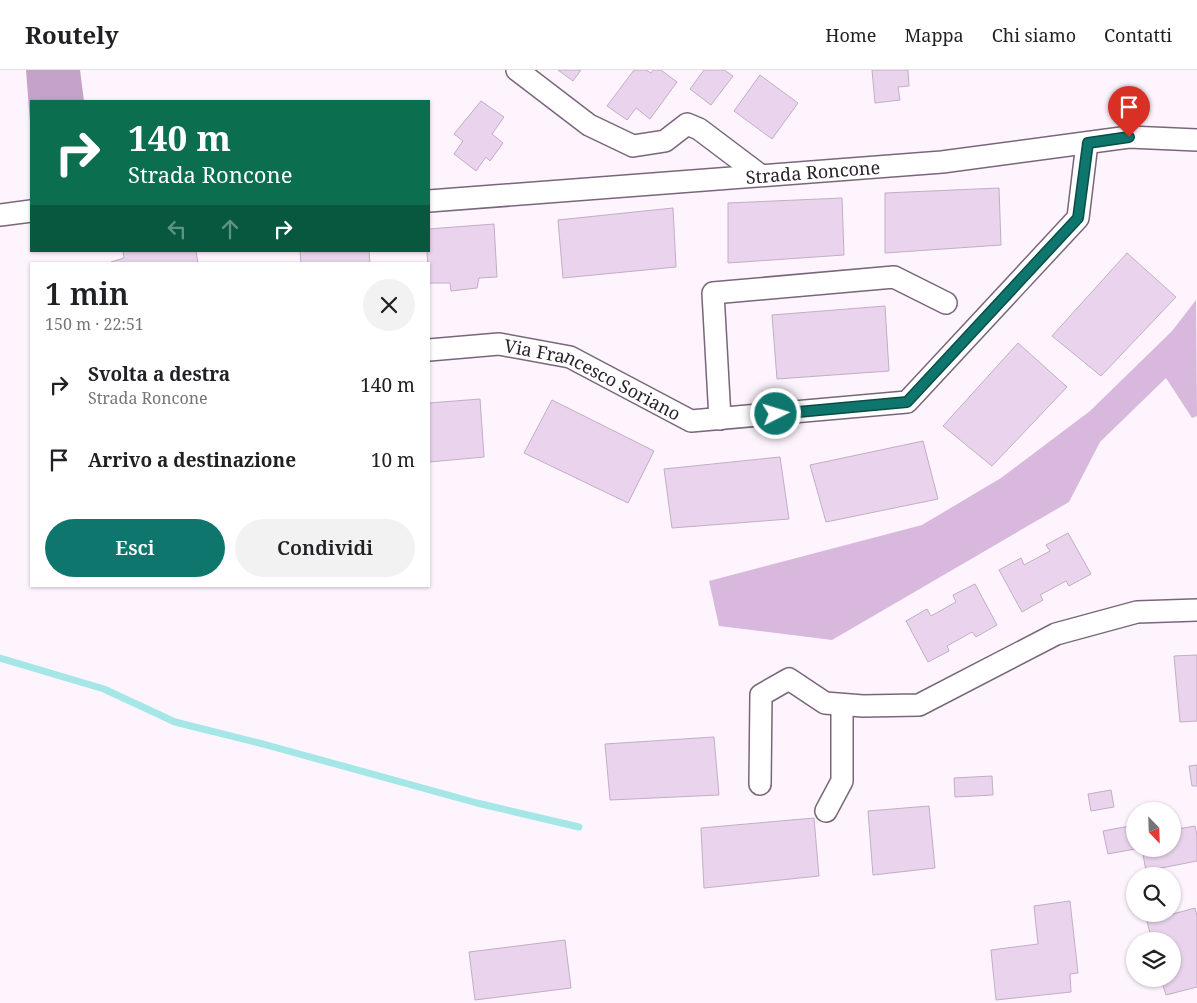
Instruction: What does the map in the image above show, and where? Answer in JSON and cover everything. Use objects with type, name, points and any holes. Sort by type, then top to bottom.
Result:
[{"type":"street","points":[[516,70],[589,125],[633,146],[666,141],[686,124],[699,129],[760,175]]},
{"type":"street","name":"Strada Roncone","points":[[430,201],[942,162],[1129,137],[1197,140]]},
{"type":"street","name":"Via Francesco Soriano","points":[[430,350],[499,344],[570,357],[691,421],[907,402],[1078,218],[1088,143]]},
{"type":"street","points":[[0,215],[30,211]]},
{"type":"street","points":[[720,419],[712,293],[894,277],[946,303]]},
{"type":"street","points":[[760,784],[761,695],[789,679],[825,703],[864,706],[920,705],[1056,634],[1137,612],[1197,610]]},
{"type":"street","points":[[826,811],[842,781],[842,704]]},
{"type":"shaded area","points":[[26,70],[80,70],[84,100],[30,100],[30,122]]},
{"type":"shaded area","points":[[1196,300],[1197,416],[1192,418],[1166,378],[1100,442],[1069,502],[832,640],[719,626],[709,581],[922,525],[1001,478],[1090,411],[1172,331]]},
{"type":"building","points":[[558,70],[581,70],[573,81]]},
{"type":"building","points":[[634,70],[646,70],[651,73],[653,70],[661,70],[677,82],[650,119],[636,108],[627,120],[607,106]]},
{"type":"building","points":[[704,70],[724,70],[733,76],[711,105],[690,89]]},
{"type":"building","points":[[872,70],[908,70],[909,86],[898,87],[900,100],[875,103]]},
{"type":"building","points":[[760,75],[798,103],[772,139],[734,111]]},
{"type":"building","points":[[481,101],[504,117],[492,134],[503,143],[490,161],[486,157],[476,171],[454,154],[463,141],[454,134]]},
{"type":"building","points":[[999,188],[1001,245],[885,253],[885,193]]},
{"type":"building","points":[[842,198],[844,255],[728,263],[728,203]]},
{"type":"building","points":[[673,208],[676,267],[563,278],[558,220]]},
{"type":"building","points":[[494,224],[497,277],[479,278],[477,288],[451,291],[450,283],[430,283],[430,262],[428,262],[427,252],[430,252],[430,229]]},
{"type":"building","points":[[123,252],[196,252],[198,262],[111,262],[124,258]]},
{"type":"building","points":[[300,252],[369,252],[370,262],[301,262]]},
{"type":"building","points":[[1127,253],[1176,297],[1101,376],[1052,336]]},
{"type":"building","points":[[885,306],[889,371],[777,379],[772,315]]},
{"type":"building","points":[[1018,343],[1067,387],[992,466],[943,426]]},
{"type":"building","points":[[480,399],[484,457],[430,462],[430,403]]},
{"type":"building","points":[[552,400],[654,451],[628,503],[524,453]]},
{"type":"building","points":[[923,441],[938,499],[826,522],[810,465]]},
{"type":"building","points":[[780,457],[789,519],[672,528],[664,469]]},
{"type":"building","points":[[1068,533],[1091,574],[1069,586],[1066,581],[1040,595],[1043,600],[1022,612],[999,570],[1021,558],[1024,565],[1050,551],[1046,545]]},
{"type":"building","points":[[975,584],[997,625],[976,637],[972,632],[947,646],[949,651],[928,662],[906,621],[927,609],[931,616],[956,602],[953,595]]},
{"type":"building","points":[[1197,655],[1197,721],[1180,722],[1174,656]]},
{"type":"building","points":[[714,737],[719,795],[610,800],[605,744]]},
{"type":"building","points":[[1197,765],[1197,786],[1192,786],[1189,766]]},
{"type":"building","points":[[992,776],[993,795],[955,797],[954,778]]},
{"type":"building","points":[[1111,790],[1114,807],[1091,811],[1088,794]]},
{"type":"building","points":[[929,806],[935,868],[873,875],[868,811]]},
{"type":"building","points":[[814,818],[819,876],[704,888],[701,828]]},
{"type":"building","points":[[1195,826],[1197,861],[1166,867],[1145,867],[1144,858],[1181,858],[1181,828]]},
{"type":"building","points":[[1126,827],[1126,851],[1108,854],[1103,831]]},
{"type":"building","points":[[1070,901],[1078,973],[1070,974],[1071,992],[996,1000],[991,950],[1038,944],[1034,906]]},
{"type":"building","points":[[1195,908],[1197,916],[1197,987],[1166,995],[1164,987],[1181,987],[1181,932],[1150,932],[1147,922],[1181,922],[1181,912]]},
{"type":"building","points":[[565,940],[571,988],[475,1000],[469,952]]},
{"type":"waterway","points":[[0,658],[104,689],[175,722],[263,744],[477,803],[579,827]]},
{"type":"route","points":[[776,414],[907,402],[1078,218],[1088,143],[1129,137]]}]
